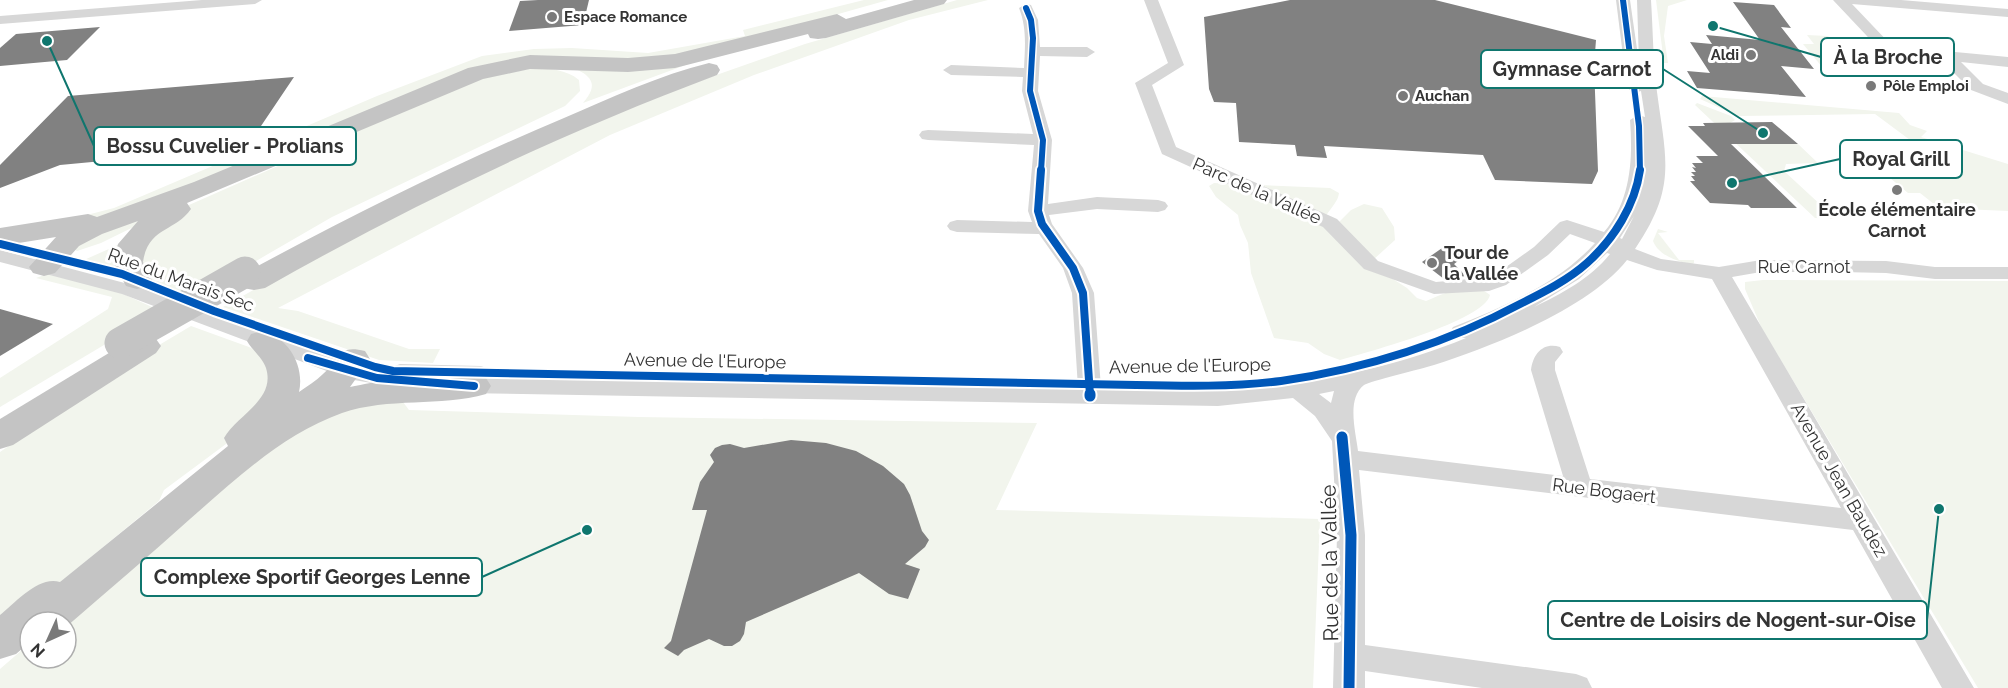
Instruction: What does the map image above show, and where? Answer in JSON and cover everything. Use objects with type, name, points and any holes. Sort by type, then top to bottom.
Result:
[{"type":"highway","points":[[55,262],[110,245],[146,216],[204,188],[442,86],[489,69],[530,62],[628,64],[675,61],[909,0]]},
{"type":"highway","points":[[250,277],[426,190],[604,110],[781,45],[937,0]]},
{"type":"highway","points":[[425,179],[529,132],[638,87],[743,49],[837,20]]},
{"type":"highway","points":[[0,237],[146,216],[223,187],[438,92],[482,75],[521,67],[555,68],[578,75],[584,80],[585,90],[578,100],[563,110],[496,141],[425,179],[0,417]]},
{"type":"highway","points":[[137,280],[129,267],[129,253],[141,234],[146,216]]},
{"type":"highway","points":[[263,341],[281,360],[285,371],[282,390],[268,413]]},
{"type":"highway","points":[[0,436],[132,344]]},
{"type":"highway","points":[[0,641],[233,446],[331,360]]},
{"type":"highway","points":[[56,610],[226,467],[261,434],[331,387],[331,360]]},
{"type":"highway","points":[[226,467],[276,431],[330,404],[384,393],[474,386]]},
{"type":"highway","points":[[0,657],[18,642]]},
{"type":"street","points":[[0,20],[255,0]]},
{"type":"street","name":"Parc de la Vallée","points":[[1151,0],[1176,65],[1143,83],[1168,150],[1330,223],[1340,229],[1364,260],[1371,265],[1434,288],[1489,285],[1499,281],[1540,251],[1567,226],[1614,246]]},
{"type":"street","name":"Avenue de l'Europe","points":[[331,360],[418,373],[1090,390],[1218,398],[1299,391],[1357,378],[1448,352],[1518,325],[1592,283],[1612,266],[1614,246],[1640,174],[1636,99],[1623,0]]},
{"type":"street","name":"Avenue de l'Europe","points":[[331,360],[401,382],[474,386],[1090,390],[1262,382],[1318,373],[1394,355],[1455,335],[1514,309],[1570,276],[1614,246],[1643,217],[1655,185],[1657,172],[1644,0]]},
{"type":"street","points":[[1840,0],[1881,46],[1888,50],[2008,62]]},
{"type":"street","points":[[1850,0],[2008,13]]},
{"type":"street","points":[[1979,0],[2008,24]]},
{"type":"street","points":[[1029,16],[1033,51],[1030,91],[1043,140],[1041,220],[1068,258],[1083,293],[1090,390]]},
{"type":"street","points":[[1033,51],[1087,52]]},
{"type":"street","points":[[1947,57],[1977,87],[2008,99]]},
{"type":"street","points":[[951,70],[1030,73]]},
{"type":"street","points":[[928,135],[1043,140]]},
{"type":"street","points":[[957,226],[1041,220],[1096,203],[1158,206]]},
{"type":"street","name":"Rue du Marais Sec","points":[[0,244],[55,262],[263,341],[331,360]]},
{"type":"street","name":"Rue Carnot","points":[[1614,246],[1679,270],[1719,273],[1753,267],[1839,266],[1877,266],[1935,273],[2008,273]]},
{"type":"street","name":"Rue du Marais Sec","points":[[0,256],[115,272],[331,360]]},
{"type":"street","name":"Avenue Jean Baudez","points":[[1719,273],[1958,688]]},
{"type":"street","points":[[1552,352],[1545,360],[1543,370],[1580,488]]},
{"type":"street","name":"Rue de la Vallée","points":[[1349,688],[1351,535],[1344,448],[1343,399],[1347,389],[1357,378]]},
{"type":"street","name":"Rue de la Vallée","points":[[1299,391],[1324,410],[1344,448]]},
{"type":"street","name":"Rue Bogaert","points":[[1344,448],[1580,488],[1863,521]]},
{"type":"street","points":[[1350,656],[1576,688]]},
{"type":"shaded area","points":[[864,0],[888,0],[703,52],[636,59],[534,60],[207,183],[83,222],[0,229],[75,218],[114,208],[377,96],[482,56],[534,49],[572,48],[648,53],[745,36],[743,30]]},
{"type":"shaded area","points":[[957,0],[988,0],[909,20],[754,75],[610,135],[278,308],[298,311],[409,349],[440,349],[433,363],[379,360],[223,307],[307,260],[548,142],[668,92],[805,44]]},
{"type":"shaded area","points":[[1656,0],[1687,0],[1668,6],[1664,36],[1668,63],[1664,63]]},
{"type":"shaded area","points":[[1807,35],[1827,36],[1854,46],[1873,46],[1870,55],[1881,64],[1865,63],[1860,58],[1819,55],[1829,69],[1823,68],[1803,44],[1814,44]]},
{"type":"shaded area","points":[[691,63],[583,103],[591,90],[591,81],[584,73],[571,67]]},
{"type":"shaded area","points":[[534,68],[558,70],[569,74],[579,80],[580,91],[565,106],[332,217],[192,298],[151,281],[138,254],[177,212],[189,205],[473,80]]},
{"type":"shaded area","points":[[1702,96],[1899,113],[1910,125],[1927,131],[1921,137],[2008,164],[2008,211],[1939,208],[1920,193],[1908,193],[1871,162],[1937,160],[1875,114],[1738,116],[1700,99]]},
{"type":"shaded area","points":[[1697,103],[1731,116],[1735,120],[1730,123],[1753,144],[1798,144],[1818,163],[1786,164],[1784,171],[1836,219],[1815,218],[1695,105]]},
{"type":"shaded area","points":[[1214,183],[1330,188],[1339,193],[1336,202],[1326,216],[1339,222],[1351,210],[1364,204],[1382,208],[1394,227],[1395,240],[1373,260],[1371,265],[1407,288],[1417,298],[1426,301],[1450,291],[1467,288],[1483,290],[1490,295],[1483,305],[1447,325],[1398,343],[1340,360],[1324,354],[1308,343],[1274,338],[1251,273],[1248,243],[1238,215],[1216,197],[1209,186]]},
{"type":"shaded area","points":[[158,215],[101,243],[77,251],[74,249],[94,230]]},
{"type":"shaded area","points":[[1658,229],[1668,232],[1658,233],[1679,260],[1694,260],[1694,263],[1691,265],[1669,257],[1659,250],[1653,241]]},
{"type":"shaded area","points":[[120,244],[115,266],[109,267],[84,260]]},
{"type":"shaded area","points":[[50,273],[112,289],[161,311],[0,407],[0,378],[108,309],[112,297],[36,278]]},
{"type":"shaded area","points":[[1763,280],[2008,281],[2008,688],[1978,688],[1762,329],[1745,289],[1745,282]]},
{"type":"shaded area","points":[[191,326],[249,347],[266,356],[275,379],[244,428],[164,490],[159,501],[27,610],[18,610],[18,617],[0,632],[0,452],[139,357]]},
{"type":"shaded area","points":[[403,402],[409,410],[639,417],[1037,423],[996,510],[1320,519],[1313,688],[0,688],[0,669],[18,653],[18,670],[78,670],[78,611],[242,465],[340,404]]},
{"type":"building","name":"Espace Romance","points":[[589,0],[583,25],[509,31],[520,1]]},
{"type":"building","name":"Auchan","points":[[1290,0],[1435,0],[1596,40],[1594,66],[1598,171],[1592,184],[1495,180],[1483,155],[1324,146],[1327,158],[1297,156],[1295,145],[1239,142],[1236,103],[1214,102],[1209,89],[1204,17]]},
{"type":"building","points":[[1733,2],[1774,5],[1791,28],[1781,27],[1814,69],[1781,66],[1806,97],[1697,88],[1687,71],[1710,73],[1690,42],[1712,44],[1706,35],[1760,40]]},
{"type":"building","points":[[100,27],[67,60],[0,66],[0,48],[16,34]]},
{"type":"building","points":[[294,77],[261,126],[253,127],[188,153],[60,165],[0,188],[0,165],[68,96]]},
{"type":"building","points":[[1772,122],[1798,144],[1731,144],[1797,208],[1751,208],[1748,205],[1710,203],[1690,181],[1695,181],[1691,176],[1695,176],[1691,172],[1696,172],[1692,163],[1703,163],[1696,156],[1718,156],[1688,126],[1705,126],[1703,123]]},
{"type":"building","name":"Tour de la Vallée","points":[[1445,246],[1466,255],[1454,264],[1466,276],[1444,279],[1422,262]]},
{"type":"building","points":[[0,309],[53,324],[0,356]]},
{"type":"building","points":[[791,440],[826,443],[856,451],[883,466],[904,484],[922,531],[929,540],[925,547],[905,564],[920,569],[908,599],[889,594],[859,573],[746,622],[740,641],[732,646],[724,646],[709,639],[684,650],[678,656],[664,648],[671,641],[707,510],[692,510],[700,482],[714,462],[710,455],[715,448],[722,445],[730,444],[744,448]]},
{"type":"cycle path","points":[[0,244],[122,274],[214,311],[375,367],[393,371],[1156,386],[1279,381],[1312,376],[1378,360],[1412,350],[1476,325],[1558,283],[1579,269],[1600,250],[1626,212],[1640,174],[1639,126],[1623,0]]},
{"type":"cycle path","points":[[1026,8],[1031,20],[1033,38],[1030,91],[1043,140],[1038,211],[1042,224],[1073,268],[1083,293],[1090,396]]},
{"type":"cycle path","points":[[308,358],[377,378],[474,386]]},
{"type":"cycle path","points":[[1342,437],[1351,535],[1349,688]]},
{"type":"place","name":"Espace Romance","points":[[552,17]]},
{"type":"place","name":"À la Broche","points":[[1713,26]]},
{"type":"place","name":"Bossu Cuvelier - Prolians","points":[[47,41]]},
{"type":"place","name":"Aldi","points":[[1751,55]]},
{"type":"place","name":"Pôle Emploi","points":[[1871,86]]},
{"type":"place","name":"Auchan","points":[[1403,96]]},
{"type":"place","name":"Gymnase Carnot","points":[[1763,133]]},
{"type":"place","name":"Royal Grill","points":[[1732,183]]},
{"type":"place","name":"École élémentaire Carnot","points":[[1897,190]]},
{"type":"place","name":"Tour de la Vallée","points":[[1432,263]]},
{"type":"place","name":"Centre de Loisirs de Nogent-sur-Oise","points":[[1939,509]]},
{"type":"place","name":"Complexe Sportif Georges Lenne","points":[[587,530]]}]
